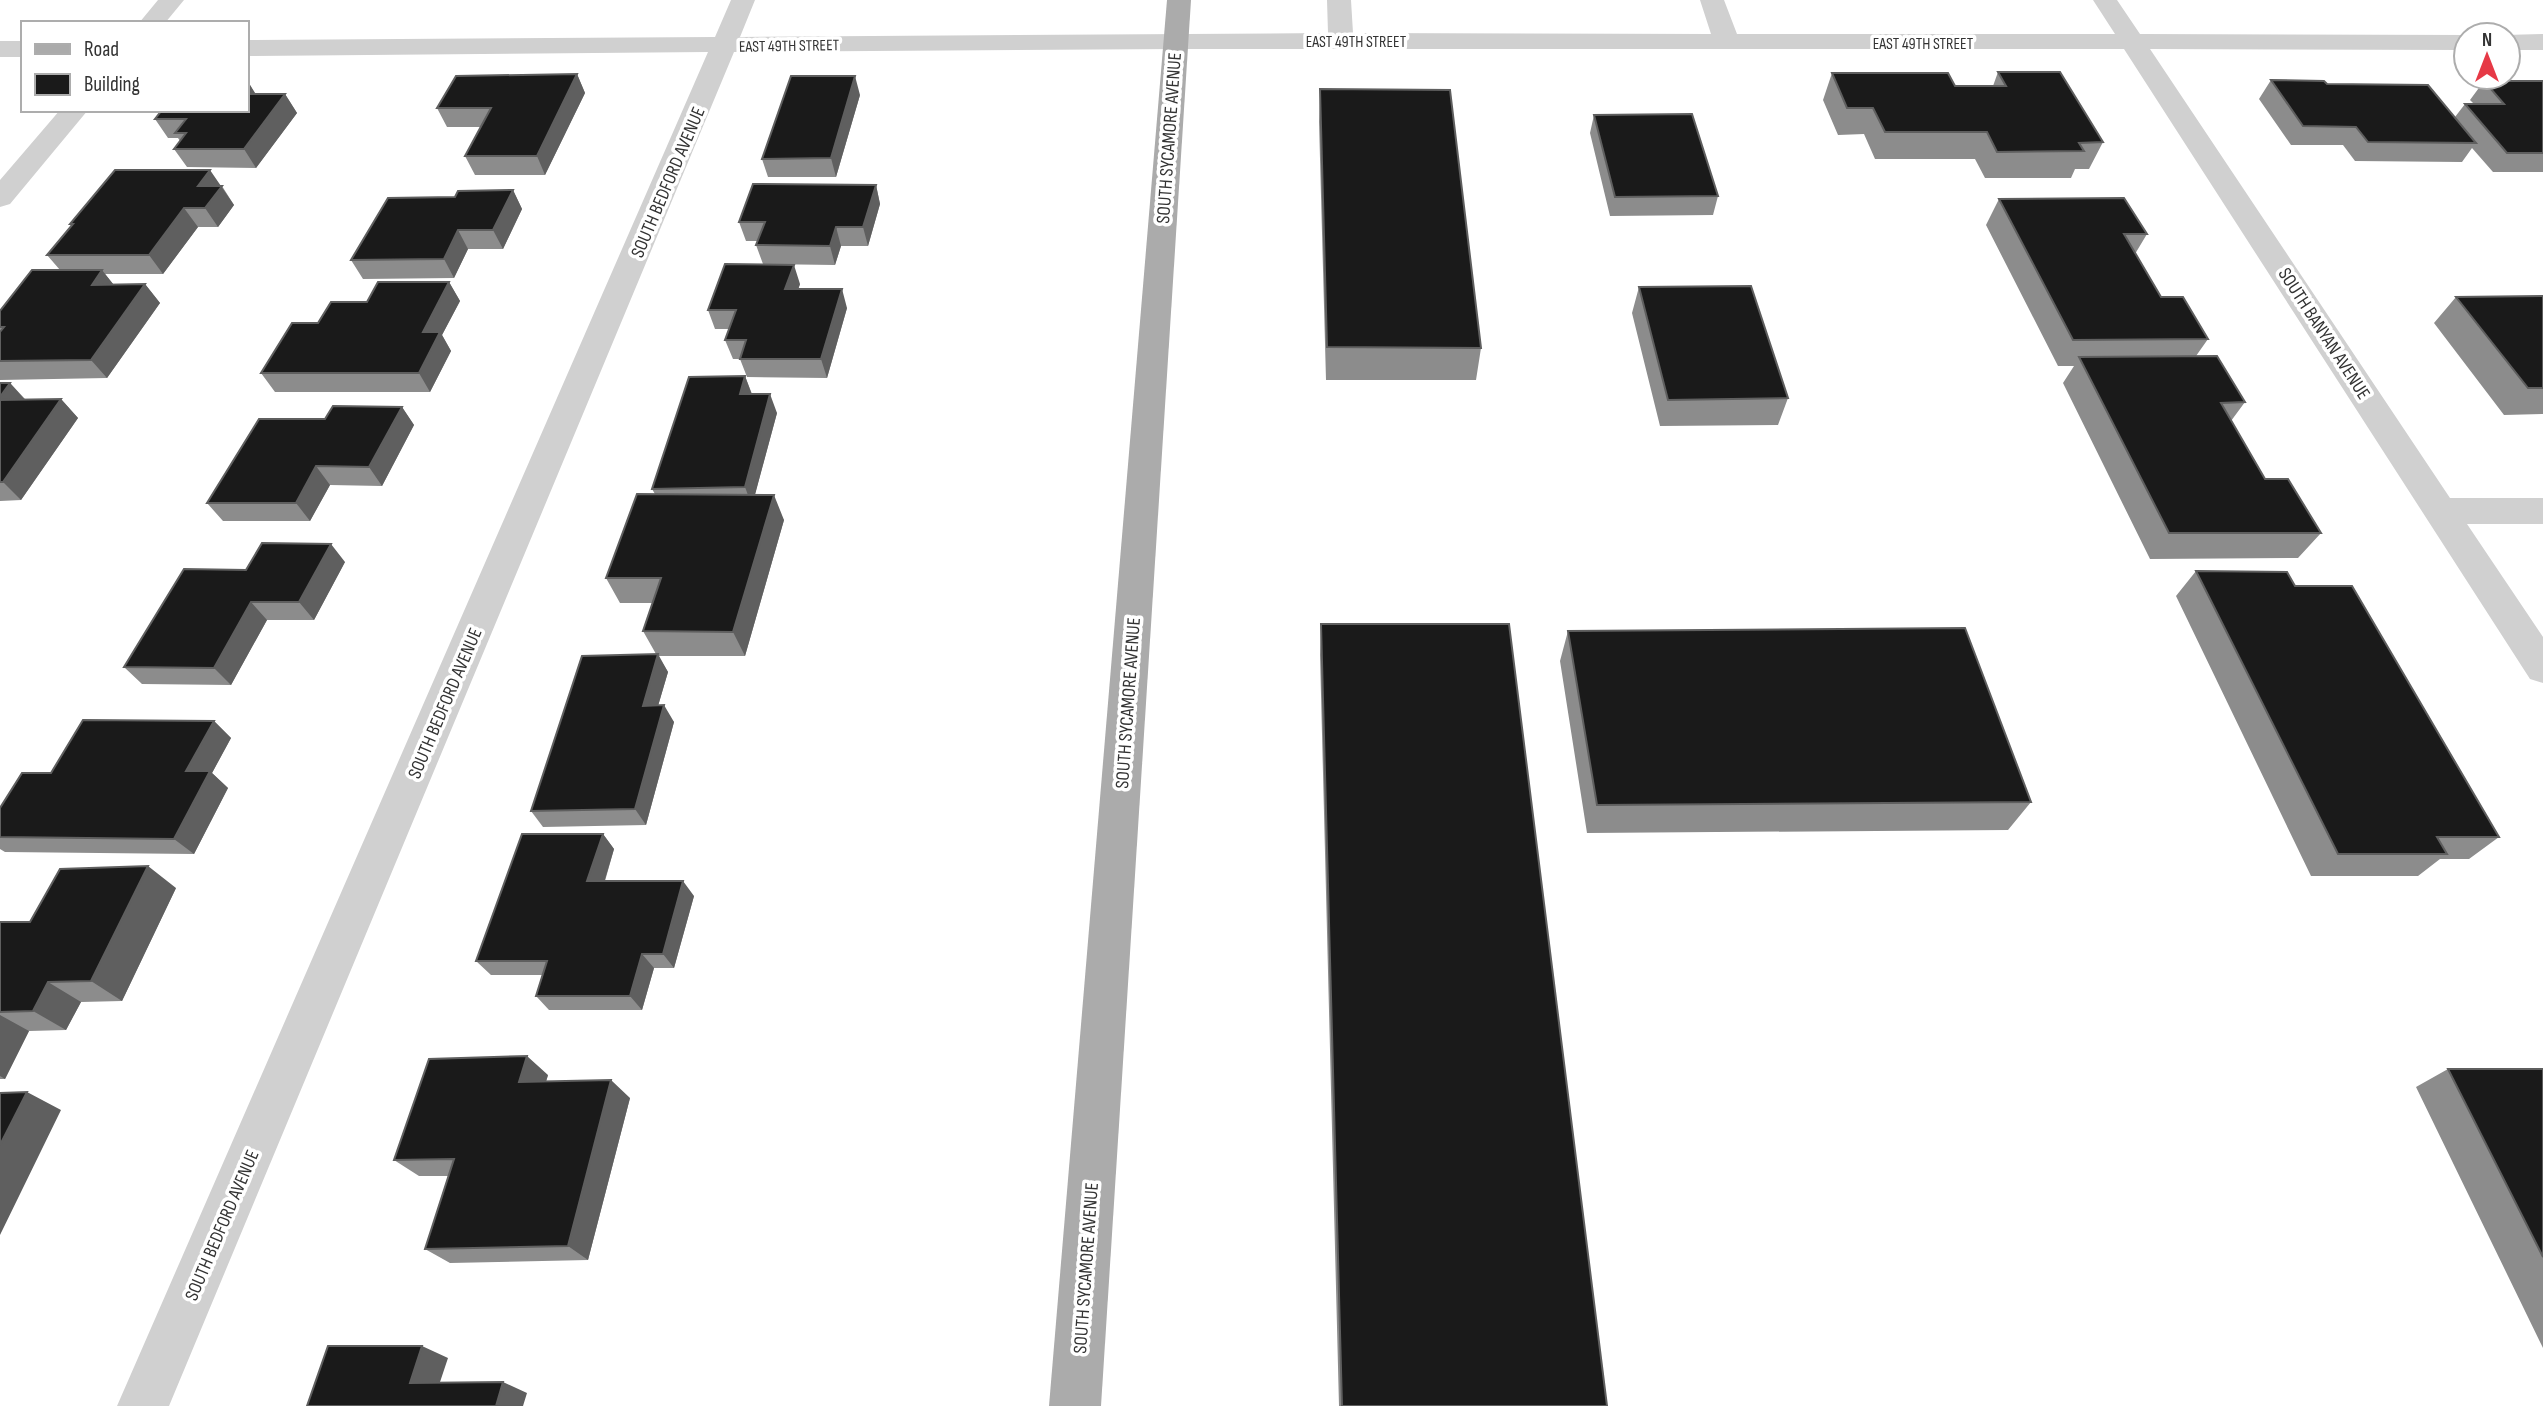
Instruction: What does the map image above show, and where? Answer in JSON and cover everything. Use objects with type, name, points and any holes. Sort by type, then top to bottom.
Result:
[{"type":"main road","name":"SOUTH SYCAMORE AVENUE","points":[[1075,1406],[1178,0]]},
{"type":"street","points":[[153,21],[172,0]]},
{"type":"street","name":"SOUTH BEDFORD AVENUE","points":[[143,1406],[743,0]]},
{"type":"street","points":[[1339,0],[1341,41]]},
{"type":"street","points":[[1712,0],[1727,42]]},
{"type":"street","name":"SOUTH BANYAN AVENUE","points":[[2105,0],[2543,668]]},
{"type":"street","name":"EAST 49TH STREET","points":[[248,48],[1175,41],[2452,42]]},
{"type":"street","points":[[2522,42],[2543,42]]},
{"type":"street","points":[[0,49],[21,49]]},
{"type":"street","points":[[0,198],[73,112]]},
{"type":"street","points":[[2440,511],[2543,511]]},
{"type":"building","points":[[1998,72],[2060,72],[2103,142],[2079,143],[2084,151],[1997,152],[1987,132],[1885,132],[1873,108],[1847,108],[1832,73],[1948,73],[1955,86],[2006,86]]},
{"type":"building","points":[[577,74],[537,156],[465,156],[491,108],[437,108],[456,76]]},
{"type":"building","points":[[791,76],[855,76],[831,158],[762,159]]},
{"type":"building","points":[[2271,80],[2324,81],[2327,84],[2428,85],[2476,143],[2368,142],[2356,127],[2303,126]]},
{"type":"building","points":[[2522,81],[2543,81],[2543,153],[2507,153],[2465,104],[2504,104],[2493,91],[2522,91]]},
{"type":"building","points":[[1320,89],[1450,90],[1481,348],[1327,347]]},
{"type":"building","points":[[248,94],[285,94],[244,149],[174,149],[186,133],[175,133],[186,119],[155,119],[160,112],[248,112]]},
{"type":"building","points":[[1692,114],[1718,196],[1615,197],[1594,115]]},
{"type":"building","points":[[115,170],[210,170],[198,186],[222,186],[205,208],[184,208],[149,255],[47,255],[73,224],[70,224]]},
{"type":"building","points":[[753,184],[876,185],[863,227],[836,227],[830,246],[756,245],[765,222],[739,222]]},
{"type":"building","points":[[513,190],[493,230],[458,230],[444,259],[351,260],[388,198],[455,197],[458,191]]},
{"type":"building","points":[[2124,198],[2147,234],[2124,234],[2161,297],[2183,297],[2208,339],[2073,340],[1999,199]]},
{"type":"building","points":[[725,264],[794,265],[785,289],[842,289],[821,359],[740,359],[746,340],[725,340],[736,310],[708,310]]},
{"type":"building","points":[[32,270],[102,270],[92,285],[145,284],[91,360],[0,361],[0,332],[4,327],[0,327],[0,311]]},
{"type":"building","points":[[378,282],[449,282],[423,332],[440,332],[419,373],[261,373],[292,323],[318,323],[331,302],[367,302]]},
{"type":"building","points":[[1751,286],[1788,398],[1668,400],[1639,287]]},
{"type":"building","points":[[2543,296],[2543,388],[2528,388],[2456,297]]},
{"type":"building","points":[[2217,356],[2245,402],[2221,403],[2265,479],[2288,479],[2321,533],[2169,533],[2079,357]]},
{"type":"building","points":[[745,376],[740,394],[770,394],[745,487],[652,489],[689,377]]},
{"type":"building","points":[[0,383],[10,383],[0,397]]},
{"type":"building","points":[[61,399],[3,482],[0,482],[0,400]]},
{"type":"building","points":[[333,406],[402,407],[369,467],[316,466],[296,503],[207,503],[259,419],[325,419]]},
{"type":"building","points":[[637,494],[774,495],[733,632],[643,631],[661,578],[606,578]]},
{"type":"building","points":[[262,543],[331,544],[299,602],[251,602],[214,668],[124,667],[184,569],[246,570]]},
{"type":"building","points":[[2196,571],[2287,572],[2295,586],[2352,586],[2499,837],[2437,837],[2447,854],[2338,854]]},
{"type":"building","points":[[1321,624],[1509,624],[1607,1406],[1342,1406]]},
{"type":"building","points":[[1965,628],[2031,802],[1597,805],[1568,631]]},
{"type":"building","points":[[658,654],[643,706],[664,705],[635,809],[531,811],[582,656]]},
{"type":"building","points":[[83,720],[214,721],[186,771],[210,771],[174,839],[0,837],[0,808],[22,773],[51,773]]},
{"type":"building","points":[[522,834],[603,834],[587,881],[683,881],[663,954],[642,954],[630,996],[536,996],[547,961],[476,961]]},
{"type":"building","points":[[148,866],[91,981],[48,982],[33,1011],[0,1012],[0,922],[30,922],[60,869]]},
{"type":"building","points":[[527,1056],[519,1082],[611,1080],[568,1246],[425,1249],[454,1159],[394,1160],[429,1059]]},
{"type":"building","points":[[2448,1069],[2543,1069],[2543,1257]]},
{"type":"building","points":[[27,1092],[0,1145],[0,1093]]},
{"type":"building","points":[[328,1346],[422,1346],[410,1383],[503,1382],[496,1406],[307,1406]]}]
